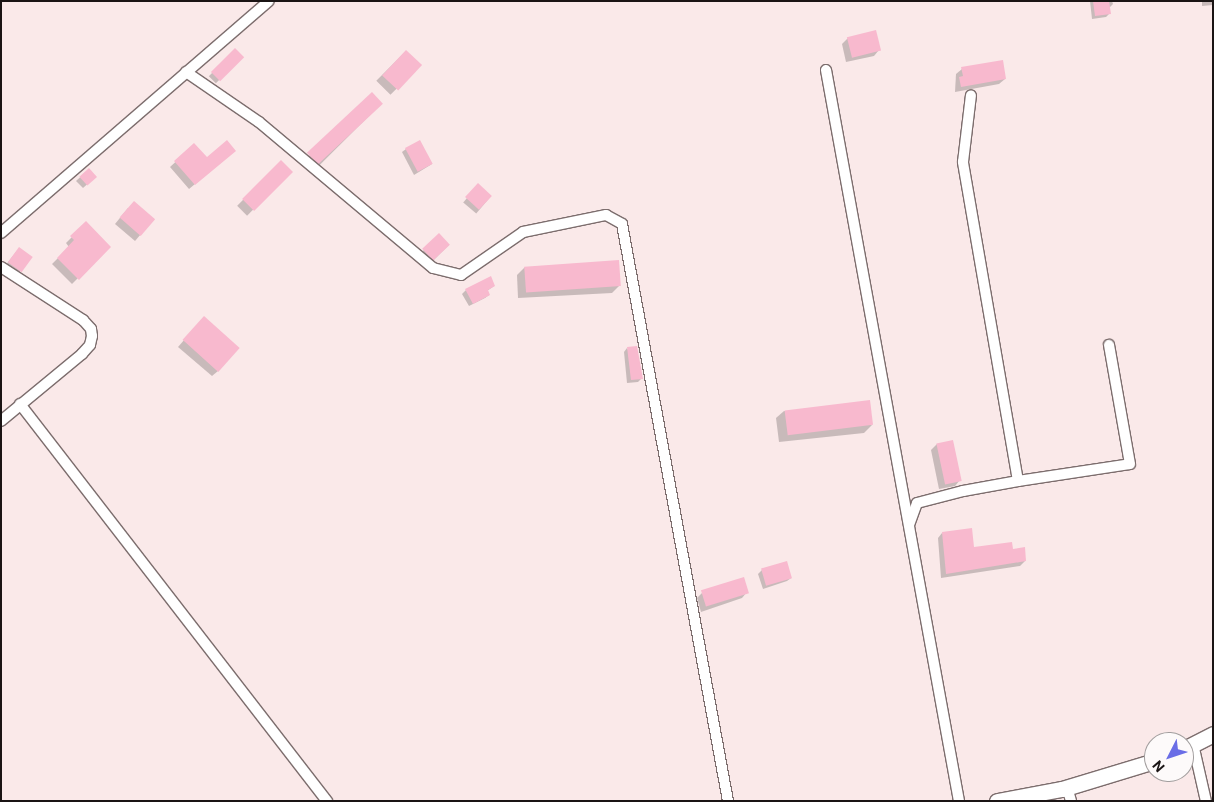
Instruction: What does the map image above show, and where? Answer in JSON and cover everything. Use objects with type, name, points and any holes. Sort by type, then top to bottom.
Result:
[{"type":"street","points":[[1,233],[270,1]]},
{"type":"street","points":[[826,70],[959,801]]},
{"type":"street","points":[[186,72],[259,122],[433,268],[460,275],[523,232],[606,216],[622,224],[728,801]]},
{"type":"street","points":[[971,95],[963,162],[1018,481]]},
{"type":"street","points":[[1,267],[83,320],[91,329],[92,336],[90,346],[82,354],[1,420]]},
{"type":"street","points":[[909,526],[917,504],[962,491],[1130,464],[1108,344]]},
{"type":"street","points":[[20,404],[327,801]]},
{"type":"street","points":[[1194,744],[1213,734]]},
{"type":"street","points":[[1194,762],[1206,801]]},
{"type":"street","points":[[997,801],[1069,794],[1144,765]]},
{"type":"building","points":[[1093,1],[1109,1],[1111,14],[1095,16]]},
{"type":"building","points":[[876,30],[881,50],[852,58],[847,37]]},
{"type":"building","points":[[235,48],[244,57],[220,81],[211,72]]},
{"type":"building","points":[[406,50],[422,65],[398,91],[382,76]]},
{"type":"building","points":[[1003,60],[1006,79],[961,87],[959,77],[963,76],[961,67]]},
{"type":"building","points":[[372,92],[383,104],[318,164],[307,153]]},
{"type":"building","points":[[227,140],[236,151],[195,185],[174,161],[194,143],[207,157]]},
{"type":"building","points":[[420,140],[433,164],[418,172],[405,148]]},
{"type":"building","points":[[281,160],[293,172],[254,211],[242,199]]},
{"type":"building","points":[[89,168],[97,177],[87,186],[79,177]]},
{"type":"building","points":[[478,183],[492,196],[479,210],[465,197]]},
{"type":"building","points":[[134,201],[155,219],[141,236],[120,218]]},
{"type":"building","points":[[86,221],[111,247],[79,280],[57,258],[74,240],[70,236]]},
{"type":"building","points":[[439,233],[450,245],[433,260],[422,249]]},
{"type":"building","points":[[19,247],[33,257],[22,272],[8,262]]},
{"type":"building","points":[[619,260],[621,286],[526,293],[524,267]]},
{"type":"building","points":[[491,276],[495,286],[488,290],[490,295],[473,304],[465,289]]},
{"type":"building","points":[[204,316],[240,348],[218,372],[183,340]]},
{"type":"building","points":[[637,346],[643,379],[631,380],[627,347]]},
{"type":"building","points":[[870,400],[873,425],[788,435],[785,410]]},
{"type":"building","points":[[953,440],[962,481],[945,485],[936,444]]},
{"type":"building","points":[[972,528],[974,547],[1012,542],[1013,549],[1025,547],[1026,561],[946,574],[942,532]]},
{"type":"building","points":[[787,561],[792,578],[766,586],[761,568]]},
{"type":"building","points":[[744,577],[749,593],[706,606],[701,590]]}]
